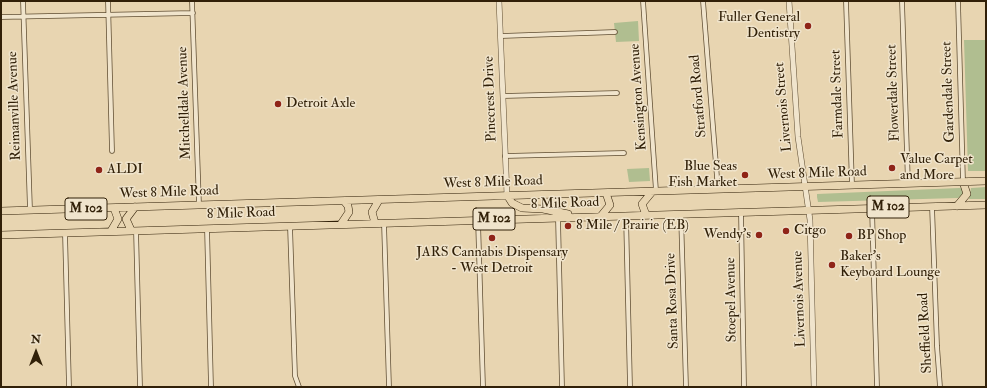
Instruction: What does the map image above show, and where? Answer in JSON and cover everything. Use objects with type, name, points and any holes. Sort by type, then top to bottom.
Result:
[{"type":"highway","points":[[957,206],[967,194],[963,182]]},
{"type":"highway","name":"West 8 Mile Road","points":[[1,211],[986,182]]},
{"type":"highway","points":[[646,215],[642,204],[654,192]]},
{"type":"highway","points":[[601,216],[610,205],[606,193]]},
{"type":"highway","points":[[506,195],[510,202],[520,208],[543,209],[580,217]]},
{"type":"highway","points":[[375,223],[372,212],[379,200]]},
{"type":"highway","points":[[341,224],[349,212],[348,206],[344,201]]},
{"type":"highway","name":"8 Mile Road","points":[[1,235],[986,205]]},
{"type":"highway","points":[[133,230],[126,219],[135,207]]},
{"type":"highway","points":[[111,231],[118,219],[114,208]]},
{"type":"street","name":"Reimanville Avenue","points":[[23,1],[30,210]]},
{"type":"street","points":[[108,1],[112,151]]},
{"type":"street","name":"Mitchelldale Avenue","points":[[192,1],[199,205]]},
{"type":"street","name":"Pinecrest Drive","points":[[499,1],[506,195]]},
{"type":"street","name":"Kensington Avenue","points":[[643,1],[654,192]]},
{"type":"street","name":"Stratford Road","points":[[703,1],[718,190]]},
{"type":"street","name":"Livernois Street","points":[[789,1],[795,110],[808,210]]},
{"type":"street","name":"Farmdale Street","points":[[846,1],[852,185]]},
{"type":"street","name":"Flowerdale Street","points":[[902,1],[908,184]]},
{"type":"street","name":"Gardendale Street","points":[[958,1],[963,182]]},
{"type":"street","points":[[1,17],[193,13]]},
{"type":"street","points":[[501,36],[615,32]]},
{"type":"street","points":[[503,96],[617,93]]},
{"type":"street","points":[[505,156],[624,153]]},
{"type":"street","name":"Sheffield Road","points":[[932,206],[936,346],[940,387]]},
{"type":"street","points":[[872,208],[877,387]]},
{"type":"street","name":"Livernois Avenue","points":[[808,210],[810,220],[814,387]]},
{"type":"street","name":"Stoepel Avenue","points":[[741,212],[744,387]]},
{"type":"street","name":"Santa Rosa Drive","points":[[681,214],[686,387]]},
{"type":"street","points":[[626,216],[630,387]]},
{"type":"street","points":[[558,218],[562,387]]},
{"type":"street","points":[[478,220],[483,387]]},
{"type":"street","points":[[384,223],[389,387]]},
{"type":"street","points":[[290,226],[295,376],[299,387]]},
{"type":"street","points":[[207,228],[211,387]]},
{"type":"street","points":[[133,230],[140,387]]},
{"type":"street","points":[[65,233],[69,387]]},
{"type":"green space","points":[[638,21],[639,41],[616,42],[614,23]]},
{"type":"green space","points":[[964,40],[986,40],[986,171],[968,171]]},
{"type":"green space","points":[[649,168],[650,181],[629,182],[627,169]]},
{"type":"green space","points":[[986,187],[985,199],[969,199],[971,188]]},
{"type":"green space","points":[[962,188],[963,194],[958,198],[818,202],[817,197],[817,194]]},
{"type":"place","name":"Fuller General Dentistry","points":[[808,26]]},
{"type":"place","name":"Detroit Axle","points":[[278,104]]},
{"type":"place","name":"Value Carpet and More","points":[[892,168]]},
{"type":"place","name":"ALDI","points":[[99,170]]},
{"type":"place","name":"Blue Seas Fish Market","points":[[745,175]]},
{"type":"place","name":"8 Mile / Prairie (EB)","points":[[568,226]]},
{"type":"place","name":"Citgo","points":[[786,231]]},
{"type":"place","name":"Wendy's","points":[[759,235]]},
{"type":"place","name":"BP Shop","points":[[849,236]]},
{"type":"place","name":"JARS Cannabis Dispensary - West Detroit","points":[[492,238]]},
{"type":"place","name":"Baker's Keyboard Lounge","points":[[832,265]]}]
